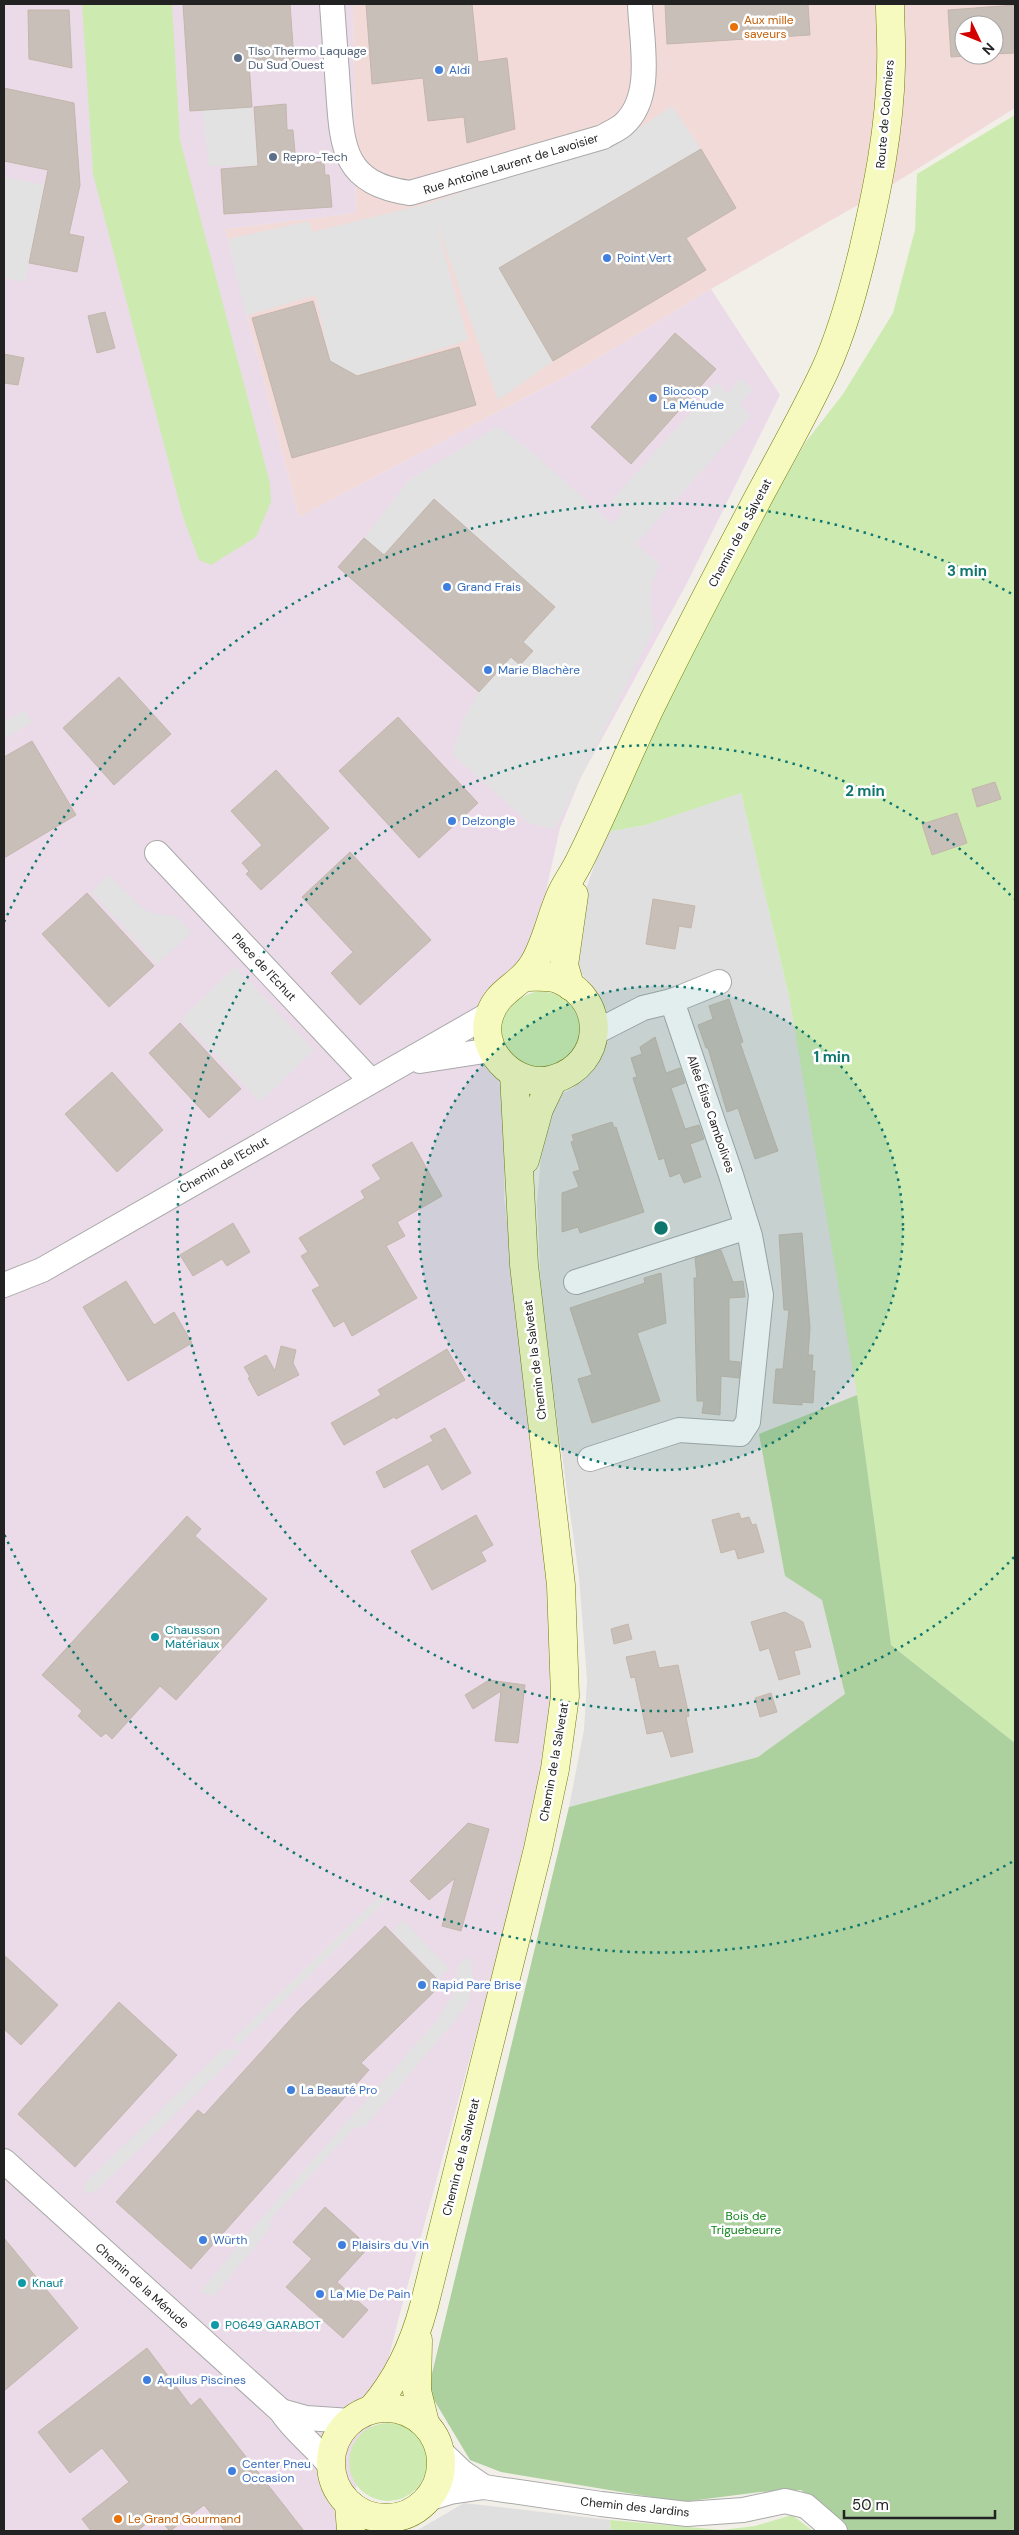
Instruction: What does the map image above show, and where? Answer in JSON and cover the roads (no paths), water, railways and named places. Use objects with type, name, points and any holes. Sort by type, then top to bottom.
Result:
[{"type":"main road","name":"Route de Colomiers","points":[[877,194],[886,132],[891,67],[890,4]]},
{"type":"main road","name":"Chemin de la Salvetat","points":[[491,1050],[487,1033],[491,1014],[499,996],[526,977],[537,960],[561,894],[578,864],[618,775],[690,628],[825,369],[851,300],[877,194]]},
{"type":"main road","name":"Chemin de la Salvetat","points":[[570,986],[564,965],[578,864]]},
{"type":"main road","points":[[491,1050],[514,1074],[529,1080],[553,1080],[572,1071],[585,1057],[592,1045],[594,1020],[590,1005],[570,986],[559,979],[526,977]]},
{"type":"main road","name":"Chemin de la Salvetat","points":[[362,2415],[394,2382],[418,2329],[538,1849],[555,1769],[565,1696],[561,1585],[524,1265],[514,1074]]},
{"type":"main road","name":"Chemin de la Salvetat","points":[[519,1183],[539,1109],[553,1080]]},
{"type":"main road","name":"Chemin de la Salvetat","points":[[418,2329],[417,2391],[425,2423]]},
{"type":"main road","points":[[395,2408],[409,2412],[425,2423],[432,2431],[441,2452],[440,2474],[434,2492],[428,2499],[392,2524],[386,2518],[368,2514],[349,2504],[336,2486],[331,2467],[334,2444],[340,2432],[362,2415],[395,2408]]},
{"type":"main road","points":[[349,2504],[351,2531]]},
{"type":"street","name":"Rue Antoine Laurent de Lavoisier","points":[[332,4],[341,131],[346,152],[360,173],[372,183],[391,191],[410,193],[603,137],[622,125],[634,111],[642,91],[640,4]]},
{"type":"street","name":"Place de l'Echut","points":[[157,853],[371,1081]]},
{"type":"street","points":[[594,1033],[643,1008],[672,1001],[719,982]]},
{"type":"street","name":"Allée Élise Cambolives","points":[[590,1459],[679,1430],[740,1434],[748,1422],[761,1295],[747,1227],[672,1001]]},
{"type":"street","points":[[590,1005],[643,1008]]},
{"type":"street","name":"Chemin de l'Echut","points":[[4,1285],[42,1270],[491,1014]]},
{"type":"street","name":"Chemin de l'Echut","points":[[408,1063],[491,1050]]},
{"type":"street","points":[[576,1282],[747,1227]]},
{"type":"street","name":"Chemin de l'Echut","points":[[4,1303],[42,1270]]},
{"type":"street","name":"Chemin de la Ménude","points":[[4,2161],[281,2411],[292,2428],[318,2450],[331,2467]]},
{"type":"street","name":"Chemin de la Ménude","points":[[281,2411],[306,2418],[362,2415]]},
{"type":"street","name":"Chemin des Jardins","points":[[441,2452],[462,2472],[484,2487]]},
{"type":"street","name":"Chemin des Jardins","points":[[428,2499],[450,2492],[484,2487],[687,2514],[734,2511],[785,2501],[806,2506],[835,2531]]},
{"type":"place","name":"Aux mille saveurs","points":[[734,27]]},
{"type":"place","name":"Tlso Thermo Laquage Du Sud Ouest","points":[[238,58]]},
{"type":"place","name":"Aldi","points":[[439,70]]},
{"type":"place","name":"Repro-Tech","points":[[273,157]]},
{"type":"place","name":"Point Vert","points":[[607,258]]},
{"type":"place","name":"Biocoop La Ménude","points":[[653,398]]},
{"type":"place","name":"Grand Frais","points":[[447,587]]},
{"type":"place","name":"Marie Blachère","points":[[488,670]]},
{"type":"place","name":"Delzongle","points":[[452,821]]},
{"type":"place","name":"Chausson Matériaux","points":[[155,1637]]},
{"type":"place","name":"Rapid Pare Brise","points":[[422,1985]]},
{"type":"place","name":"La Beauté Pro","points":[[291,2090]]},
{"type":"place","name":"Würth","points":[[203,2240]]},
{"type":"place","name":"Plaisirs du Vin","points":[[342,2245]]},
{"type":"place","name":"Knauf","points":[[22,2283]]},
{"type":"place","name":"La Mie De Pain","points":[[320,2294]]},
{"type":"place","name":"P0649 GARABOT","points":[[215,2325]]},
{"type":"place","name":"Aquilus Piscines","points":[[147,2380]]},
{"type":"place","name":"Center Pneu Occasion","points":[[232,2471]]},
{"type":"place","name":"Le Grand Gourmand","points":[[118,2519]]},
{"type":"park label","name":"Bois de Triguebeurre","points":[[746,2223]]}]
